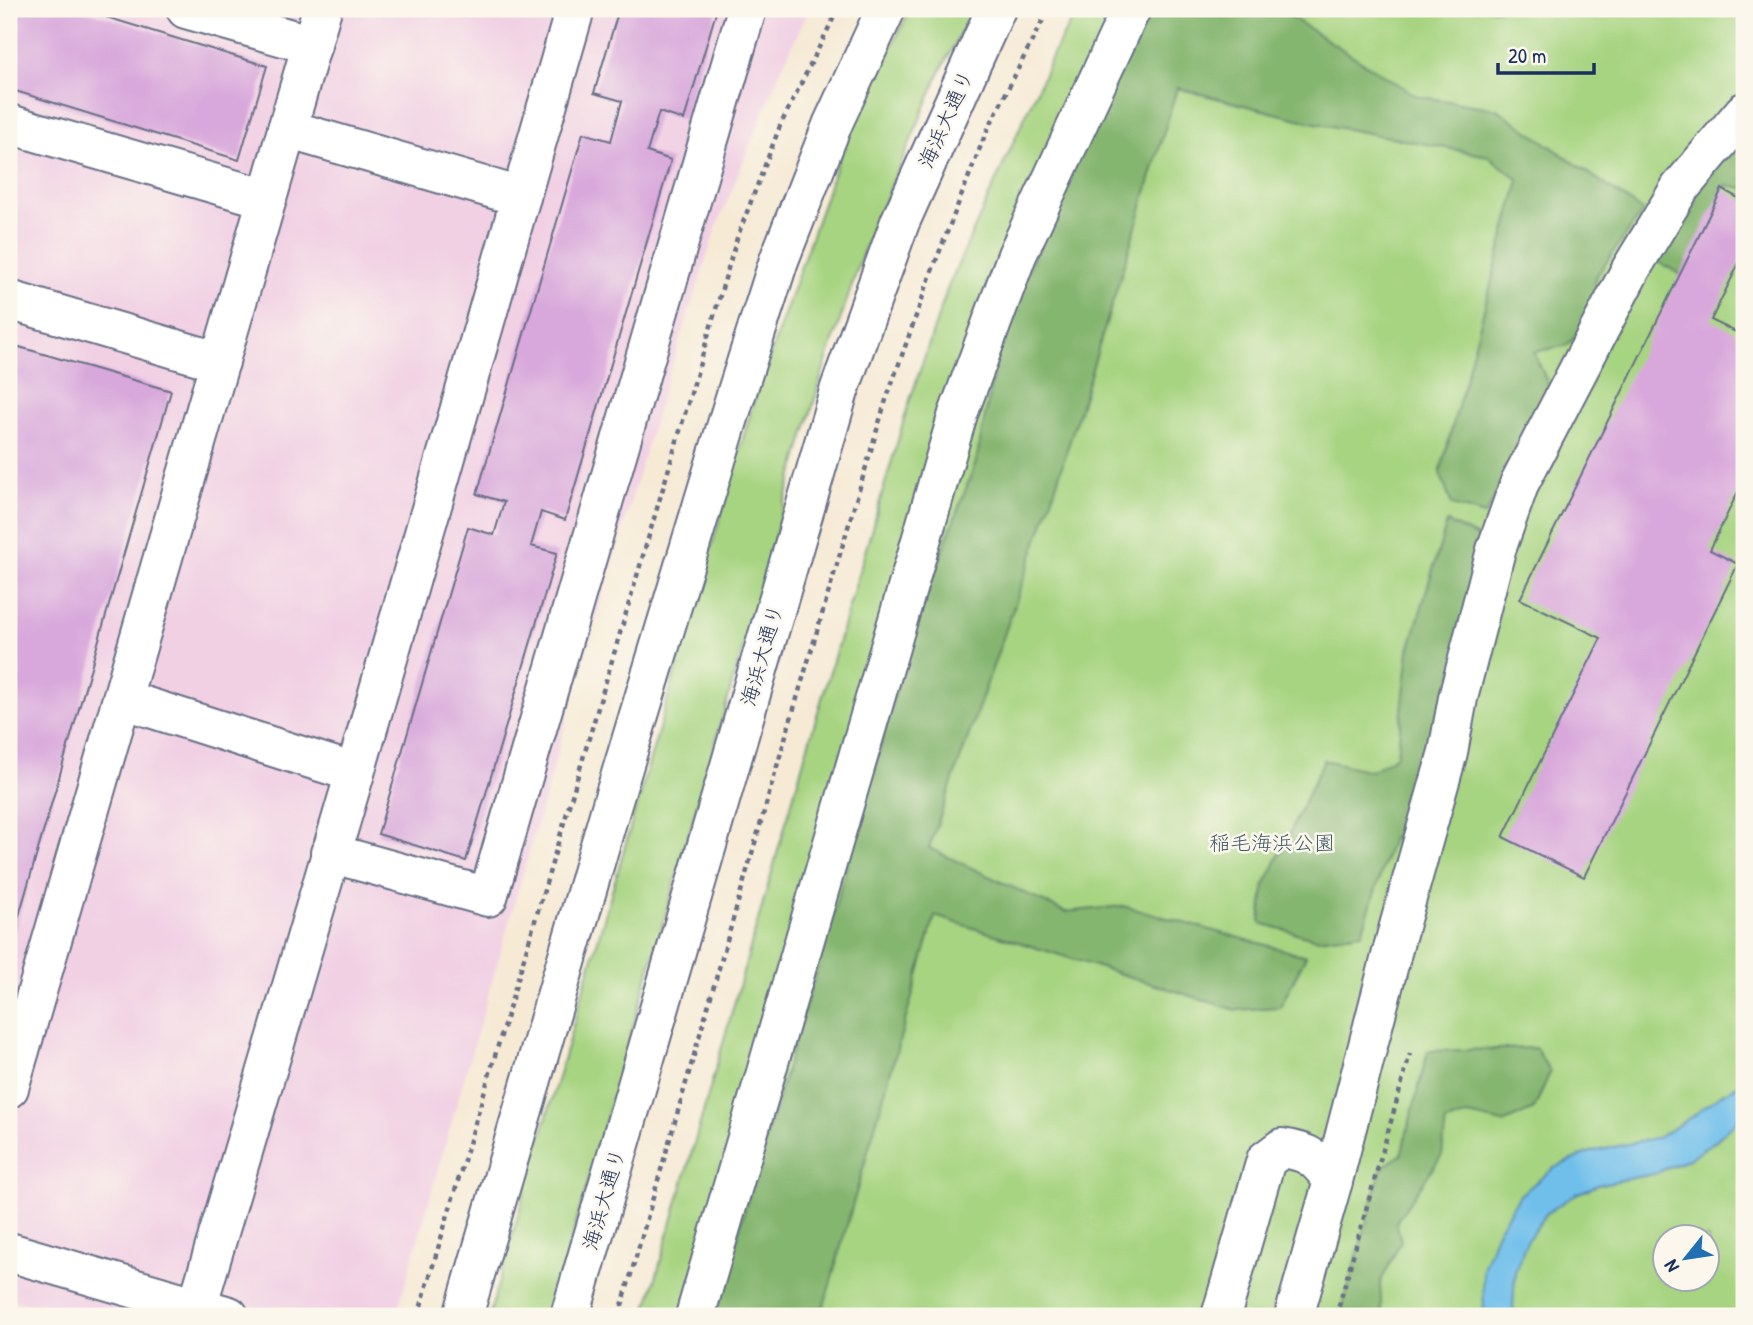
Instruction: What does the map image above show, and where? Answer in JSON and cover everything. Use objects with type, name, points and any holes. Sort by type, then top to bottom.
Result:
[{"type":"street","points":[[186,9],[312,46]]},
{"type":"street","points":[[9,1088],[19,1016],[122,699],[323,9]]},
{"type":"street","points":[[9,1252],[213,1312],[330,853],[575,9]]},
{"type":"street","points":[[330,853],[488,897],[747,9]]},
{"type":"street","points":[[463,1316],[615,791],[779,260],[833,123],[886,9]]},
{"type":"street","name":"海浜大通り","points":[[570,1316],[839,391],[900,222],[996,9]]},
{"type":"street","points":[[695,1316],[958,414],[1017,255],[1131,9]]},
{"type":"street","points":[[1294,1316],[1448,752],[1458,698],[1496,550],[1520,482],[1631,270],[1680,188],[1744,112]]},
{"type":"street","points":[[9,124],[267,199]]},
{"type":"street","points":[[287,129],[521,197]]},
{"type":"street","points":[[9,300],[220,362]]},
{"type":"street","points":[[122,699],[355,772]]},
{"type":"street","points":[[1221,1316],[1266,1160],[1282,1148],[1299,1150],[1319,1162],[1333,1181]]},
{"type":"path","points":[[418,1316],[737,238],[780,126],[838,9]]},
{"type":"path","points":[[619,1316],[885,403],[932,271],[985,135],[1049,9]]},
{"type":"path","points":[[1336,1316],[1410,1054]]},
{"type":"shaded area","points":[[9,9],[809,9],[779,74],[716,229],[660,401],[396,1316],[66,1316],[9,1299]]},
{"type":"green space","points":[[910,9],[973,9],[940,72],[863,252],[822,374],[549,1316],[489,1316],[753,404],[842,149]]},
{"type":"green space","name":"稲毛海浜公園","points":[[1078,9],[1744,9],[1744,1316],[645,1316],[908,406],[948,287],[1055,50]]},
{"type":"green space","points":[[1153,9],[1278,9],[1417,96],[1497,109],[1643,211],[1595,278],[1598,309],[1568,345],[1534,352],[1553,396],[1485,515],[1452,505],[1440,473],[1519,180],[1488,156],[1310,122],[1177,88],[1052,499],[929,848],[1065,912],[1123,906],[1306,956],[1280,1007],[1236,1010],[935,916],[821,1316],[715,1316],[916,620],[976,462],[1002,331],[1107,87]]},
{"type":"green space","points":[[1744,128],[1744,188],[1725,185],[1683,276],[1649,256]]},
{"type":"green space","points":[[1447,522],[1489,542],[1412,821],[1392,838],[1362,933],[1317,939],[1260,923],[1264,887],[1324,760],[1371,771],[1397,755],[1409,650]]},
{"type":"green space","points":[[1536,1048],[1550,1072],[1534,1109],[1503,1123],[1468,1115],[1446,1122],[1442,1155],[1396,1222],[1401,1241],[1380,1283],[1382,1316],[1340,1316],[1382,1167],[1401,1155],[1428,1051]]},
{"type":"water","points":[[1744,1082],[1744,1116],[1689,1159],[1654,1174],[1601,1184],[1576,1194],[1547,1213],[1527,1241],[1515,1272],[1515,1316],[1484,1316],[1483,1269],[1496,1233],[1520,1195],[1554,1168],[1587,1153],[1659,1137]]},
{"type":"building","points":[[9,9],[80,9],[267,66],[239,160],[9,89]]},
{"type":"building","points":[[619,9],[717,9],[684,120],[659,112],[647,152],[671,160],[565,520],[541,512],[531,546],[557,553],[466,861],[378,834],[468,527],[494,535],[504,502],[477,494],[583,133],[611,141],[622,101],[594,93]]},
{"type":"building","points":[[1722,189],[1744,201],[1744,253],[1711,320],[1744,336],[1744,479],[1710,550],[1738,564],[1584,877],[1503,837],[1601,638],[1520,599]]},
{"type":"building","points":[[9,344],[171,391],[9,950]]}]
